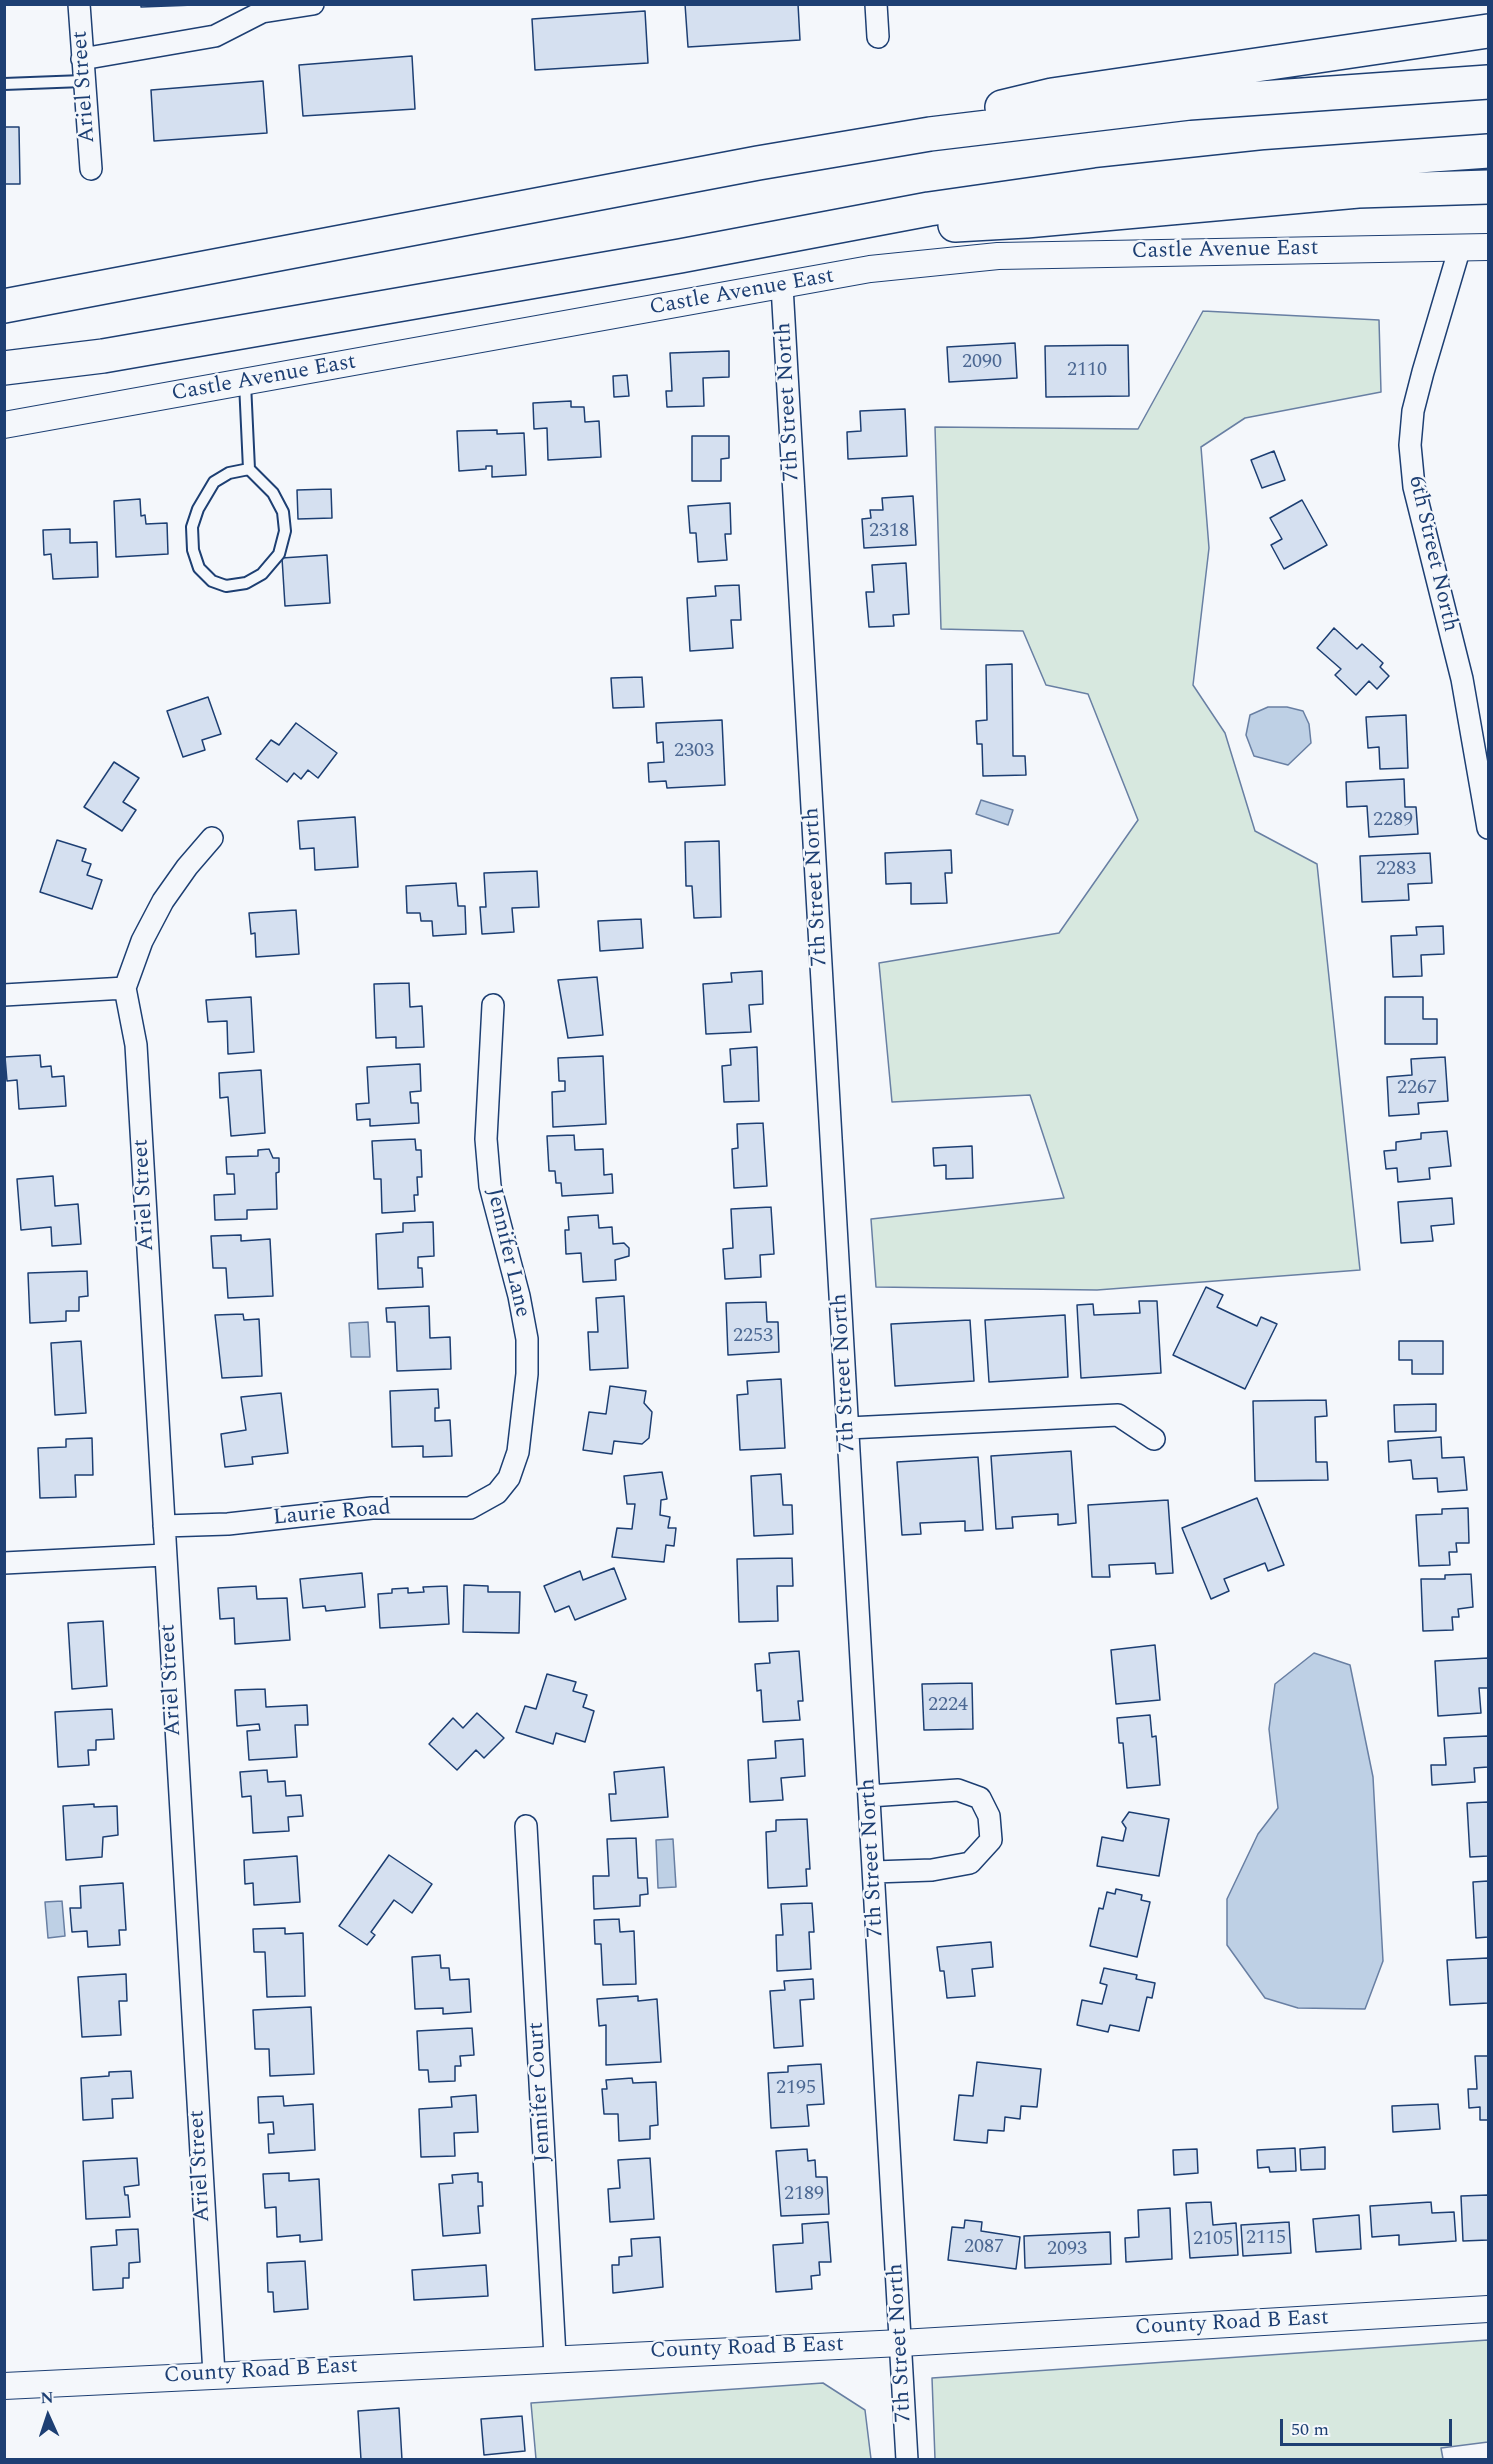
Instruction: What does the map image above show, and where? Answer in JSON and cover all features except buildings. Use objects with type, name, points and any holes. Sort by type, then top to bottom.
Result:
[{"type":"highway","points":[[796,157],[1052,95],[1488,31]]},
{"type":"highway","points":[[4,306],[796,157],[930,135],[1103,112],[1488,82]]},
{"type":"highway","points":[[4,368],[103,356],[680,256],[929,209],[1097,185],[1266,167],[1488,151]]},
{"type":"highway","points":[[798,233],[1026,221],[1358,191],[1488,187]]},
{"type":"street","name":"Ariel Street","points":[[80,4],[83,81],[91,169]]},
{"type":"street","points":[[82,59],[215,36],[262,12],[313,4]]},
{"type":"street","points":[[876,4],[878,37]]},
{"type":"street","name":"6th Street North","points":[[1460,247],[1413,411],[1410,445],[1414,487],[1462,679],[1488,828]]},
{"type":"street","name":"Castle Avenue East","points":[[4,425],[870,269],[998,256],[1488,247]]},
{"type":"street","name":"7th Street North","points":[[782,286],[907,2460]]},
{"type":"street","points":[[4,995],[125,988],[142,941],[163,901],[187,867],[212,838]]},
{"type":"street","name":"Ariel Street","points":[[125,988],[136,1045],[214,2374]]},
{"type":"street","name":"Jennifer Lane","points":[[493,1005],[486,1139],[489,1176],[500,1230],[519,1296],[527,1339],[527,1374],[516,1460],[509,1478],[497,1493]]},
{"type":"street","points":[[848,1428],[1118,1415],[1154,1439]]},
{"type":"street","name":"Laurie Road","points":[[164,1526],[228,1524],[372,1508],[470,1508],[497,1493]]},
{"type":"street","points":[[4,1563],[165,1555]]},
{"type":"street","points":[[869,1796],[958,1790],[980,1798],[989,1816],[991,1840],[970,1863],[932,1870],[874,1872]]},
{"type":"street","name":"Jennifer Court","points":[[526,1826],[555,2357]]},
{"type":"street","name":"County Road B East","points":[[4,2386],[555,2357],[901,2343],[1488,2309]]},
{"type":"lane","points":[[4,84],[83,81]]},
{"type":"lane","points":[[245,383],[249,469],[273,493],[283,512],[285,531],[279,554],[262,574],[246,583],[226,586],[212,580],[199,568],[193,550],[192,527],[198,509],[214,482],[229,473],[249,469]]},
{"type":"shaded area","points":[[1203,311],[1379,320],[1381,392],[1245,418],[1201,447],[1209,548],[1193,685],[1225,733],[1255,831],[1317,864],[1360,1270],[1097,1290],[876,1287],[871,1219],[1064,1198],[1030,1095],[892,1102],[879,963],[1059,933],[1138,820],[1088,694],[1046,685],[1023,631],[941,629],[935,427],[1138,429]]},
{"type":"shaded area","points":[[1488,2340],[1488,2442],[1441,2448],[1443,2459],[935,2459],[932,2378]]},
{"type":"shaded area","points":[[823,2383],[865,2410],[871,2459],[536,2459],[531,2403]]},
{"type":"water","points":[[1268,707],[1287,707],[1303,711],[1309,724],[1311,743],[1288,765],[1254,756],[1246,735],[1250,715]]},
{"type":"water","points":[[981,800],[1013,810],[1008,825],[976,814]]},
{"type":"water","points":[[368,1322],[370,1357],[351,1357],[349,1323]]},
{"type":"water","points":[[1314,1653],[1350,1665],[1373,1777],[1383,1961],[1365,2009],[1298,2008],[1265,1998],[1227,1945],[1227,1899],[1258,1834],[1278,1808],[1269,1729],[1275,1684]]},
{"type":"water","points":[[673,1839],[676,1887],[658,1888],[656,1840]]},
{"type":"water","points":[[62,1901],[65,1936],[48,1938],[45,1902]]}]
